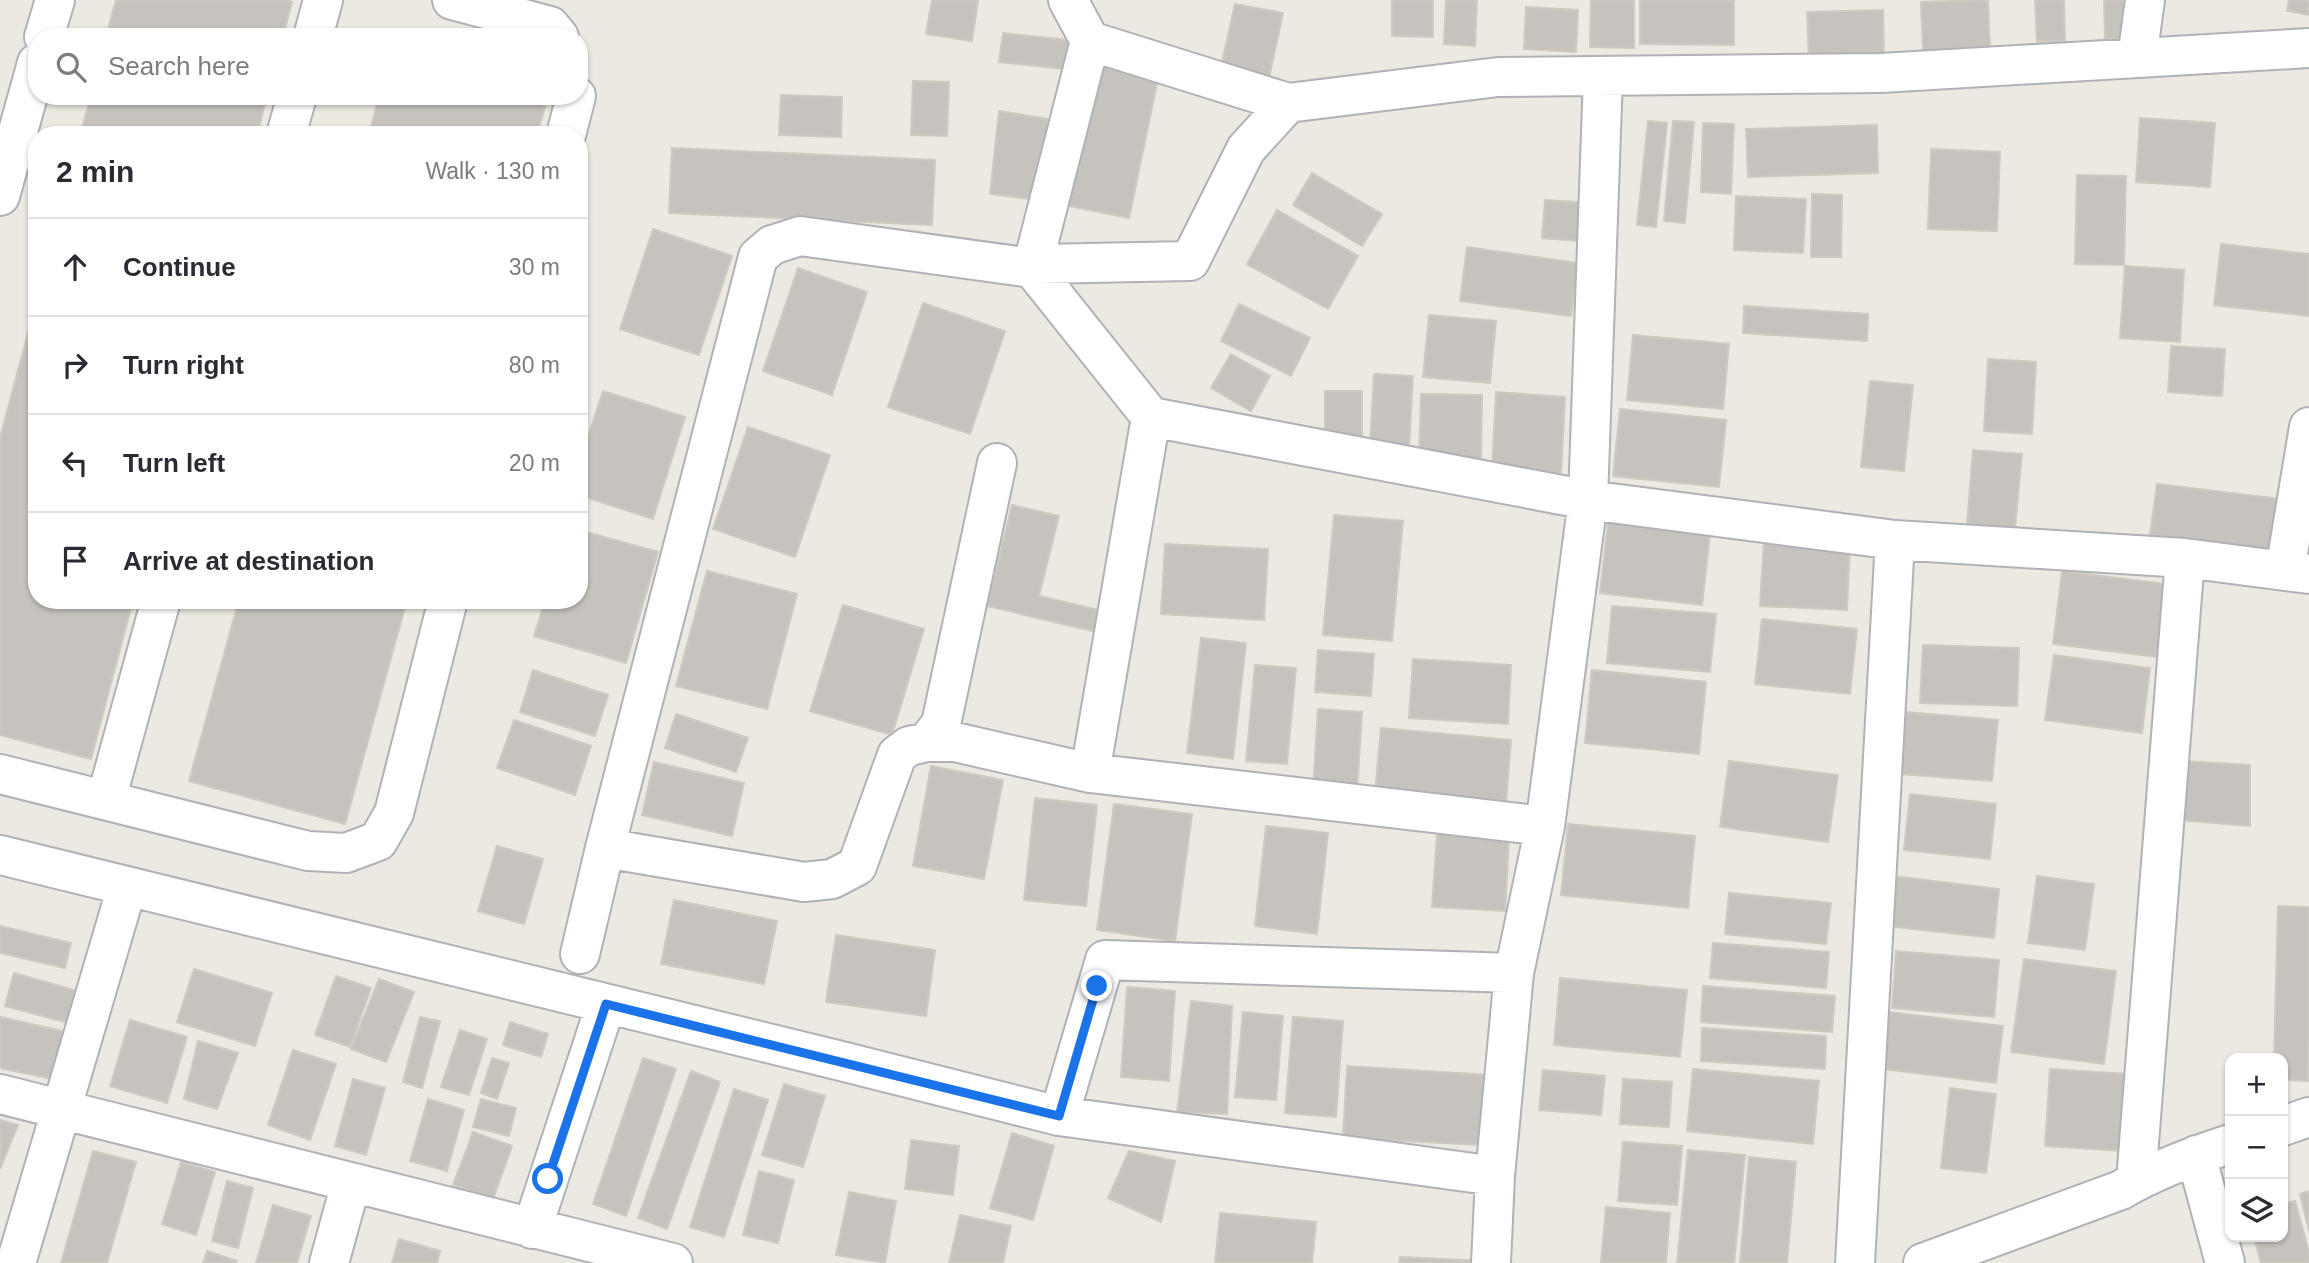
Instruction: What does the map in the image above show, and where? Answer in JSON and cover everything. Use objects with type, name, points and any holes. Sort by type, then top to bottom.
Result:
[{"type":"street","points":[[47,28],[55,0]]},
{"type":"street","points":[[315,28],[323,0]]},
{"type":"street","points":[[452,0],[552,28]]},
{"type":"street","points":[[1032,268],[1090,41],[1068,0]]},
{"type":"street","points":[[2137,58],[2145,0]]},
{"type":"street","points":[[1090,41],[1288,103],[1498,77],[1881,73],[2309,48]]},
{"type":"street","points":[[1491,1263],[1495,1176],[1514,973],[1545,826],[1588,500],[1603,75]]},
{"type":"street","points":[[0,196],[21,82]]},
{"type":"street","points":[[580,954],[758,257],[772,245],[800,236],[1032,268],[1039,264],[1190,261],[1246,149],[1288,103]]},
{"type":"street","points":[[289,126],[294,105]]},
{"type":"street","points":[[568,126],[574,105]]},
{"type":"street","points":[[1032,268],[1151,417],[1588,500],[1895,540],[2185,558],[2297,572],[2309,428]]},
{"type":"street","points":[[1090,773],[1151,417]]},
{"type":"street","points":[[927,742],[941,724],[998,463]]},
{"type":"street","points":[[1855,1263],[1895,540]]},
{"type":"street","points":[[2136,1181],[2185,558]]},
{"type":"street","points":[[106,800],[159,609]]},
{"type":"street","points":[[0,774],[307,851],[346,853],[378,841],[394,813],[446,609]]},
{"type":"street","points":[[605,848],[804,883],[832,879],[856,866],[897,755],[909,746],[927,742],[955,742],[1090,773],[1545,826]]},
{"type":"street","points":[[0,855],[1059,1116],[1495,1176]]},
{"type":"street","points":[[16,1263],[127,887]]},
{"type":"street","points":[[1059,1116],[1105,960],[1514,973]]},
{"type":"street","points":[[532,1229],[606,1004]]},
{"type":"street","points":[[0,1094],[673,1263]]},
{"type":"street","points":[[2288,1124],[2309,1118]]},
{"type":"street","points":[[1923,1263],[2121,1189],[2213,1150],[2225,1263]]},
{"type":"street","points":[[329,1263],[351,1183]]},
{"type":"building","points":[[116,0],[292,2],[285,28],[108,28]]},
{"type":"building","points":[[932,0],[978,0],[972,41],[926,34]]},
{"type":"building","points":[[1392,0],[1433,0],[1433,37],[1392,36]]},
{"type":"building","points":[[1446,0],[1477,0],[1475,46],[1444,44]]},
{"type":"building","points":[[1591,0],[1634,0],[1634,48],[1590,47]]},
{"type":"building","points":[[1640,0],[1734,0],[1734,45],[1640,44]]},
{"type":"building","points":[[1988,0],[1990,49],[1923,51],[1921,2]]},
{"type":"building","points":[[2035,0],[2064,0],[2065,41],[2037,42]]},
{"type":"building","points":[[2104,0],[2139,0],[2140,38],[2105,39]]},
{"type":"building","points":[[2289,0],[2309,0],[2309,15],[2287,11]]},
{"type":"building","points":[[1235,4],[1283,13],[1269,78],[1221,67]]},
{"type":"building","points":[[1526,7],[1578,10],[1576,52],[1524,49]]},
{"type":"building","points":[[1883,10],[1884,58],[1809,61],[1807,12]]},
{"type":"building","points":[[1003,33],[1076,41],[1072,70],[999,62]]},
{"type":"building","points":[[1099,62],[1159,74],[1129,218],[1069,206]]},
{"type":"building","points":[[913,81],[949,82],[947,136],[911,135]]},
{"type":"building","points":[[781,95],[842,97],[841,137],[779,135]]},
{"type":"building","points":[[88,105],[265,105],[259,126],[83,126]]},
{"type":"building","points":[[377,105],[545,105],[540,126],[371,126]]},
{"type":"building","points":[[999,111],[1048,119],[1038,200],[990,194]]},
{"type":"building","points":[[2140,118],[2215,123],[2210,187],[2136,182]]},
{"type":"building","points":[[1648,121],[1667,123],[1656,227],[1637,225]]},
{"type":"building","points":[[1673,121],[1694,122],[1685,223],[1664,221]]},
{"type":"building","points":[[1703,123],[1734,124],[1731,194],[1701,192]]},
{"type":"building","points":[[1877,125],[1878,173],[1748,177],[1746,129]]},
{"type":"building","points":[[672,148],[935,160],[932,225],[669,213]]},
{"type":"building","points":[[1931,149],[2000,152],[1997,231],[1928,229]]},
{"type":"building","points":[[1312,173],[1382,214],[1362,246],[1293,205]]},
{"type":"building","points":[[2077,175],[2126,176],[2124,265],[2075,264]]},
{"type":"building","points":[[1812,194],[1842,195],[1841,257],[1811,257]]},
{"type":"building","points":[[1736,196],[1806,199],[1803,253],[1734,250]]},
{"type":"building","points":[[1545,200],[1592,203],[1589,242],[1542,238]]},
{"type":"building","points":[[1277,210],[1358,256],[1328,309],[1247,264]]},
{"type":"building","points":[[653,229],[732,256],[699,355],[620,329]]},
{"type":"building","points":[[2221,244],[2309,254],[2309,316],[2214,305]]},
{"type":"building","points":[[1467,247],[1578,263],[1571,316],[1460,301]]},
{"type":"building","points":[[2125,266],[2184,270],[2180,342],[2120,338]]},
{"type":"building","points":[[798,268],[867,292],[832,395],[763,371]]},
{"type":"building","points":[[923,303],[1005,331],[970,434],[888,407]]},
{"type":"building","points":[[1239,304],[1310,338],[1291,376],[1221,341]]},
{"type":"building","points":[[1744,306],[1868,314],[1867,341],[1743,333]]},
{"type":"building","points":[[1429,315],[1496,321],[1490,383],[1423,377]]},
{"type":"building","points":[[28,333],[28,609],[131,609],[91,759],[0,735],[0,438]]},
{"type":"building","points":[[1633,335],[1729,344],[1723,409],[1627,400]]},
{"type":"building","points":[[2171,346],[2225,349],[2222,396],[2168,392]]},
{"type":"building","points":[[1231,354],[1270,376],[1251,411],[1211,388]]},
{"type":"building","points":[[1988,359],[2036,362],[2032,434],[1984,431]]},
{"type":"building","points":[[1374,374],[1413,376],[1409,448],[1370,445]]},
{"type":"building","points":[[1870,381],[1913,385],[1904,471],[1861,467]]},
{"type":"building","points":[[603,391],[685,417],[653,519],[588,498],[588,437]]},
{"type":"building","points":[[1325,391],[1362,391],[1362,442],[1325,442]]},
{"type":"building","points":[[1496,392],[1565,397],[1561,474],[1492,470]]},
{"type":"building","points":[[1421,394],[1482,395],[1481,462],[1419,461]]},
{"type":"building","points":[[1620,409],[1726,420],[1719,487],[1613,476]]},
{"type":"building","points":[[748,427],[830,455],[795,557],[713,529]]},
{"type":"building","points":[[1973,450],[2022,454],[2015,528],[1967,524]]},
{"type":"building","points":[[2157,484],[2282,499],[2276,550],[2150,535]]},
{"type":"building","points":[[1012,505],[1059,516],[1039,596],[1107,612],[1101,633],[987,606]]},
{"type":"building","points":[[1334,515],[1403,521],[1392,641],[1323,635]]},
{"type":"building","points":[[1608,522],[1710,534],[1702,605],[1600,593]]},
{"type":"building","points":[[588,533],[658,552],[626,663],[534,636],[542,609],[588,609]]},
{"type":"building","points":[[1764,539],[1850,543],[1847,610],[1760,606]]},
{"type":"building","points":[[1165,544],[1268,549],[1264,620],[1161,614]]},
{"type":"building","points":[[707,571],[797,594],[767,709],[676,686]]},
{"type":"building","points":[[2062,571],[2166,584],[2157,657],[2053,644]]},
{"type":"building","points":[[843,605],[924,629],[892,735],[810,711]]},
{"type":"building","points":[[1612,606],[1716,614],[1710,672],[1607,663]]},
{"type":"building","points":[[237,609],[405,609],[345,824],[189,781]]},
{"type":"building","points":[[1762,619],[1857,629],[1850,694],[1755,684]]},
{"type":"building","points":[[1201,638],[1246,643],[1233,759],[1187,753]]},
{"type":"building","points":[[1923,645],[2019,648],[2017,706],[1920,703]]},
{"type":"building","points":[[1318,650],[1374,654],[1371,696],[1315,692]]},
{"type":"building","points":[[2054,655],[2150,668],[2142,733],[2045,720]]},
{"type":"building","points":[[1413,659],[1511,665],[1508,724],[1409,718]]},
{"type":"building","points":[[1255,665],[1296,668],[1287,764],[1246,761]]},
{"type":"building","points":[[533,670],[608,695],[595,736],[520,712]]},
{"type":"building","points":[[1592,670],[1706,682],[1699,754],[1585,743]]},
{"type":"building","points":[[1318,709],[1362,712],[1357,792],[1313,789]]},
{"type":"building","points":[[1905,712],[1998,720],[1992,781],[1900,774]]},
{"type":"building","points":[[676,714],[748,738],[736,772],[665,748]]},
{"type":"building","points":[[514,720],[591,746],[575,795],[497,768]]},
{"type":"building","points":[[1381,728],[1511,740],[1506,802],[1375,792]]},
{"type":"building","points":[[1729,761],[1838,775],[1828,842],[1720,827]]},
{"type":"building","points":[[2184,761],[2250,765],[2250,826],[2179,820]]},
{"type":"building","points":[[654,762],[744,783],[732,836],[642,815]]},
{"type":"building","points":[[931,766],[1003,780],[984,879],[913,866]]},
{"type":"building","points":[[1910,794],[1996,804],[1990,859],[1904,850]]},
{"type":"building","points":[[1035,798],[1097,805],[1086,906],[1024,900]]},
{"type":"building","points":[[1114,804],[1192,814],[1175,941],[1097,930]]},
{"type":"building","points":[[1568,824],[1695,836],[1688,908],[1561,895]]},
{"type":"building","points":[[1266,826],[1328,833],[1317,934],[1255,926]]},
{"type":"building","points":[[1437,834],[1509,838],[1505,911],[1432,907]]},
{"type":"building","points":[[497,846],[543,859],[524,924],[478,911]]},
{"type":"building","points":[[1893,876],[1999,889],[1994,938],[1887,926]]},
{"type":"building","points":[[2037,876],[2094,884],[2085,950],[2028,943]]},
{"type":"building","points":[[1729,893],[1831,903],[1826,944],[1725,934]]},
{"type":"building","points":[[674,900],[777,921],[764,984],[661,964]]},
{"type":"building","points":[[2278,906],[2309,907],[2308,1081],[2288,1080],[2288,1053],[2274,1053]]},
{"type":"building","points":[[0,926],[71,943],[65,968],[0,953]]},
{"type":"building","points":[[836,935],[935,950],[926,1016],[826,1002]]},
{"type":"building","points":[[1713,943],[1829,952],[1826,988],[1710,978]]},
{"type":"building","points":[[1896,951],[1999,960],[1994,1017],[1892,1008]]},
{"type":"building","points":[[2024,959],[2116,971],[2104,1064],[2011,1052]]},
{"type":"building","points":[[194,969],[272,993],[255,1046],[177,1022]]},
{"type":"building","points":[[14,973],[84,993],[76,1025],[5,1006]]},
{"type":"building","points":[[336,976],[371,988],[350,1047],[315,1035]]},
{"type":"building","points":[[1560,978],[1687,990],[1680,1057],[1554,1045]]},
{"type":"building","points":[[379,979],[414,992],[386,1062],[351,1049]]},
{"type":"building","points":[[1703,986],[1835,996],[1832,1032],[1701,1022]]},
{"type":"building","points":[[1127,987],[1175,991],[1169,1081],[1121,1077]]},
{"type":"building","points":[[1191,1001],[1232,1006],[1227,1114],[1177,1112]]},
{"type":"building","points":[[1881,1011],[2003,1026],[1996,1083],[1874,1068]]},
{"type":"building","points":[[1243,1012],[1283,1016],[1276,1100],[1235,1097]]},
{"type":"building","points":[[0,1017],[71,1033],[61,1081],[0,1068]]},
{"type":"building","points":[[420,1017],[440,1021],[422,1088],[403,1082]]},
{"type":"building","points":[[1293,1017],[1343,1021],[1336,1117],[1285,1113]]},
{"type":"building","points":[[130,1020],[187,1037],[167,1103],[110,1086]]},
{"type":"building","points":[[510,1022],[548,1034],[541,1057],[503,1045]]},
{"type":"building","points":[[1702,1028],[1826,1036],[1825,1069],[1701,1061]]},
{"type":"building","points":[[460,1030],[487,1039],[469,1095],[441,1087]]},
{"type":"building","points":[[198,1041],[238,1053],[217,1109],[184,1099]]},
{"type":"building","points":[[293,1050],[336,1064],[310,1140],[268,1125]]},
{"type":"building","points":[[492,1058],[509,1063],[497,1099],[481,1093]]},
{"type":"building","points":[[643,1058],[676,1069],[626,1216],[593,1204]]},
{"type":"building","points":[[1347,1066],[1488,1075],[1484,1145],[1343,1138]]},
{"type":"building","points":[[1693,1069],[1819,1081],[1813,1144],[1687,1131]]},
{"type":"building","points":[[2050,1069],[2128,1074],[2122,1151],[2045,1146]]},
{"type":"building","points":[[1543,1070],[1605,1076],[1601,1115],[1539,1110]]},
{"type":"building","points":[[691,1071],[720,1082],[667,1229],[638,1218]]},
{"type":"building","points":[[353,1079],[385,1088],[366,1155],[335,1146]]},
{"type":"building","points":[[1623,1079],[1672,1082],[1669,1127],[1620,1124]]},
{"type":"building","points":[[784,1084],[825,1096],[803,1167],[762,1155]]},
{"type":"building","points":[[1950,1088],[1996,1094],[1986,1173],[1941,1168]]},
{"type":"building","points":[[734,1089],[768,1100],[724,1237],[690,1227]]},
{"type":"building","points":[[428,1099],[464,1110],[447,1171],[410,1161]]},
{"type":"building","points":[[481,1099],[516,1108],[509,1136],[473,1127]]},
{"type":"building","points":[[0,1120],[18,1125],[0,1169]]},
{"type":"building","points":[[473,1132],[512,1146],[493,1199],[453,1185]]},
{"type":"building","points":[[1012,1133],[1054,1146],[1033,1220],[990,1208]]},
{"type":"building","points":[[911,1140],[959,1146],[953,1195],[905,1189]]},
{"type":"building","points":[[1623,1142],[1682,1146],[1677,1205],[1618,1201]]},
{"type":"building","points":[[1688,1150],[1745,1155],[1734,1263],[1677,1263]]},
{"type":"building","points":[[93,1151],[136,1162],[107,1263],[61,1263]]},
{"type":"building","points":[[1129,1151],[1175,1161],[1161,1222],[1108,1198]]},
{"type":"building","points":[[1749,1157],[1796,1162],[1787,1263],[1740,1263]]},
{"type":"building","points":[[181,1162],[215,1172],[196,1235],[162,1224]]},
{"type":"building","points":[[759,1171],[794,1180],[778,1243],[743,1235]]},
{"type":"building","points":[[227,1181],[253,1188],[238,1248],[212,1241]]},
{"type":"building","points":[[2309,1191],[2309,1231],[2300,1194]]},
{"type":"building","points":[[849,1192],[896,1201],[885,1263],[836,1255]]},
{"type":"building","points":[[2295,1201],[2309,1252],[2309,1263],[2261,1263],[2255,1242],[2288,1242],[2288,1203]]},
{"type":"building","points":[[273,1205],[311,1216],[297,1263],[256,1263]]},
{"type":"building","points":[[1606,1207],[1670,1213],[1666,1263],[1601,1263]]},
{"type":"building","points":[[1220,1213],[1316,1222],[1312,1263],[1215,1263]]},
{"type":"building","points":[[960,1215],[1011,1226],[1003,1263],[949,1263]]},
{"type":"building","points":[[399,1239],[440,1251],[437,1263],[392,1263]]},
{"type":"building","points":[[207,1251],[237,1261],[203,1263]]},
{"type":"building","points":[[1400,1257],[1484,1261],[1484,1263],[1399,1263]]},
{"type":"route","points":[[548,1179],[606,1004],[1059,1116],[1097,986]]}]
